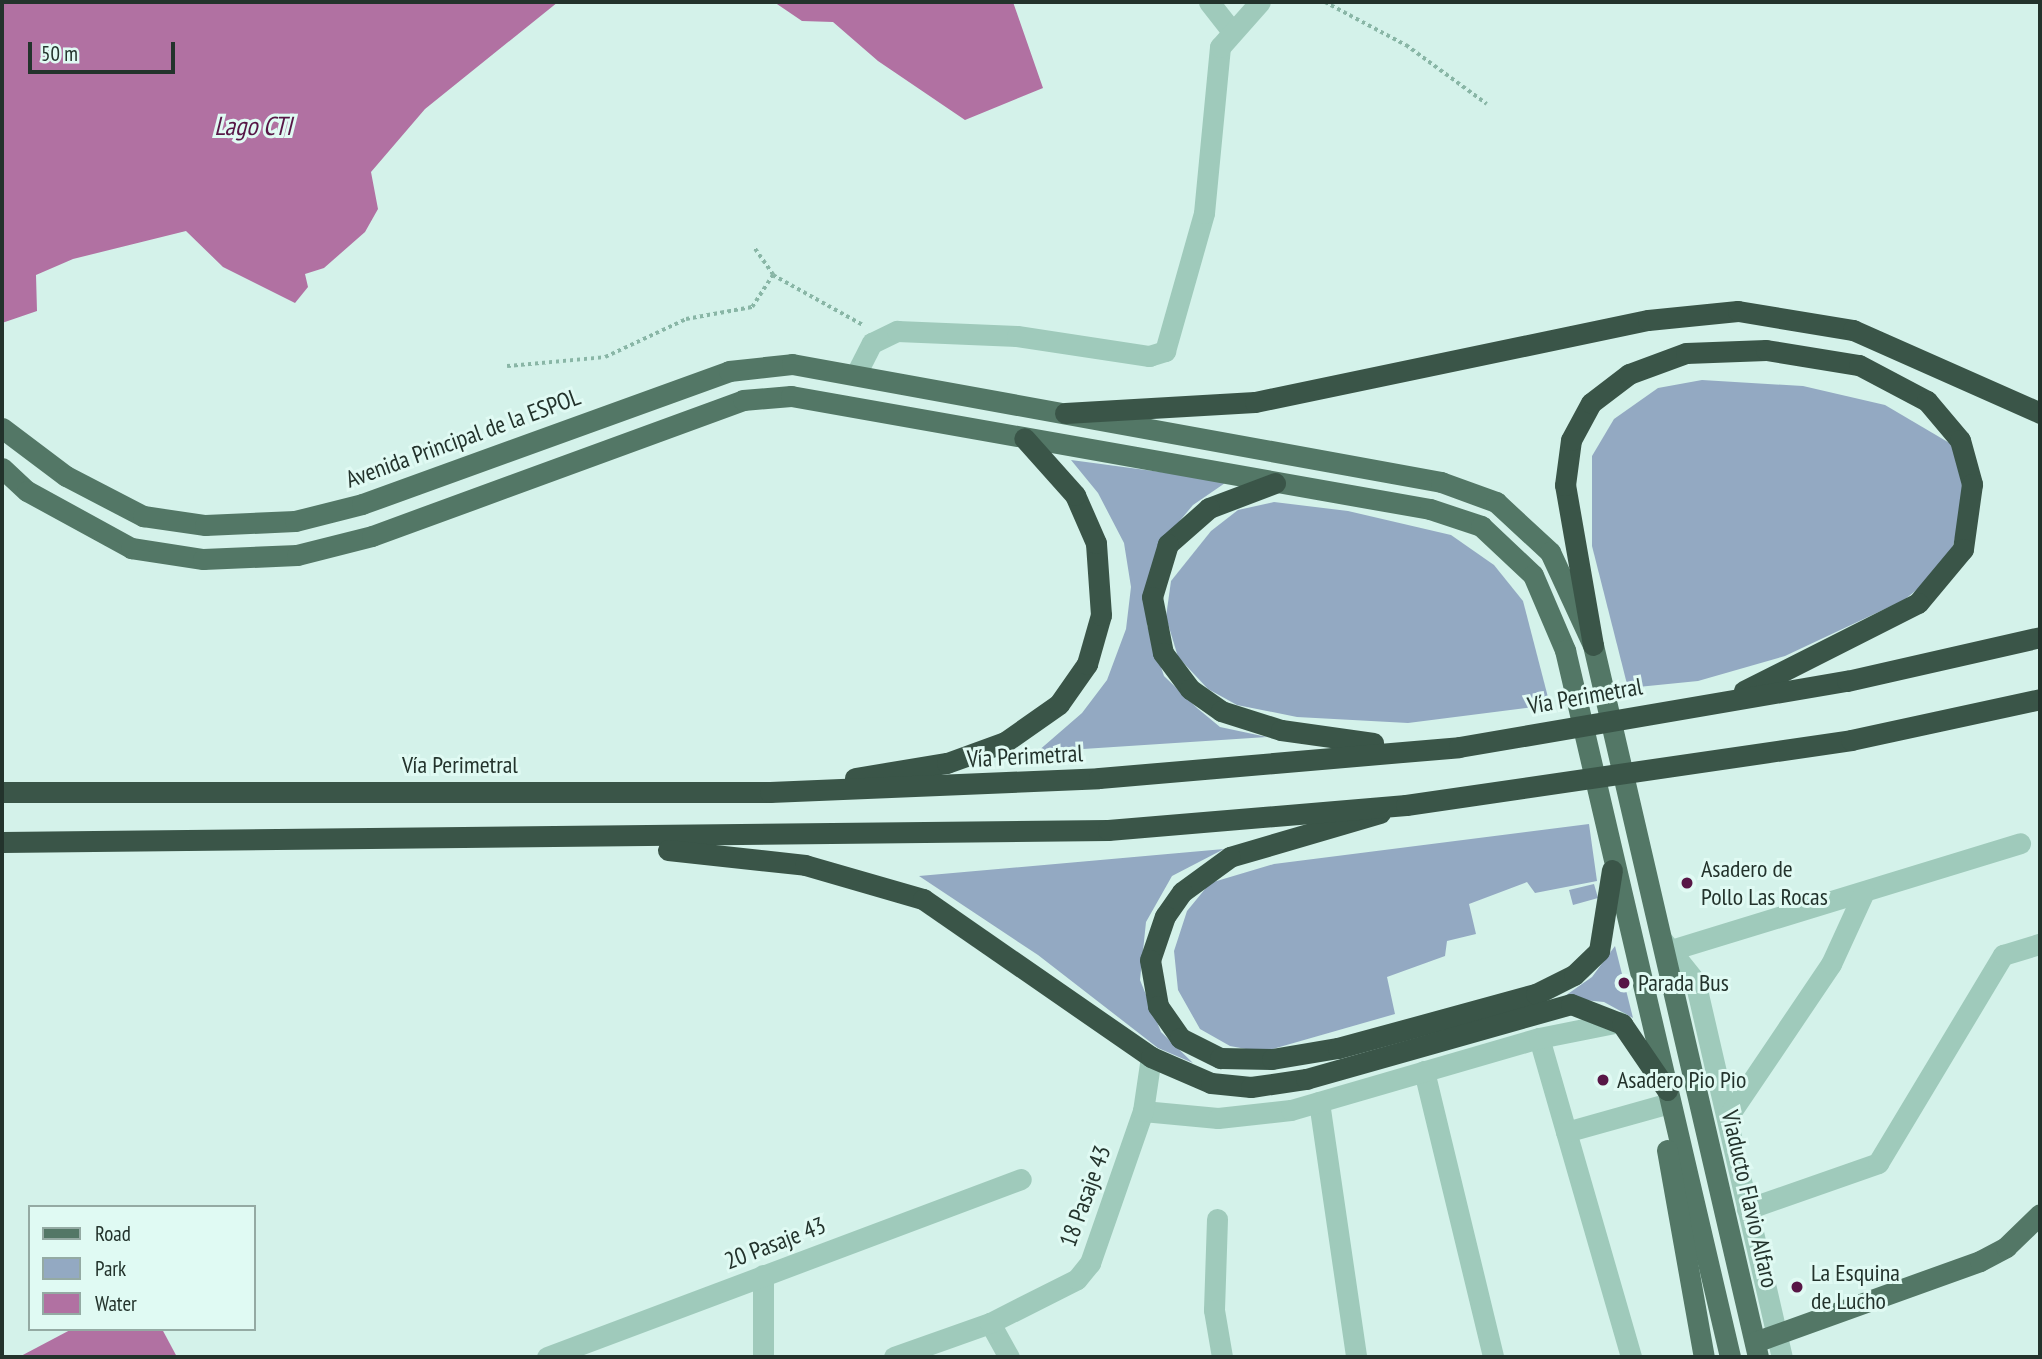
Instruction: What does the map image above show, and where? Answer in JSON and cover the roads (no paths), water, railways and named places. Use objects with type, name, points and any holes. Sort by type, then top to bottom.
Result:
[{"type":"highway","points":[[1065,413],[1255,402],[1647,320],[1738,311],[1853,330],[2040,413]]},
{"type":"highway","points":[[1593,645],[1566,468],[1582,415],[1614,383],[1686,353],[1748,349],[1848,362],[1911,390],[1952,426],[1970,469],[1972,510],[1955,564],[1899,615],[1723,701]]},
{"type":"highway","points":[[771,792],[947,763],[981,751],[1033,724],[1080,677],[1101,615],[1096,543],[1075,495],[1024,439]]},
{"type":"highway","points":[[1275,483],[1209,508],[1168,544],[1152,597],[1159,641],[1175,672],[1221,711],[1281,730],[1354,742],[1459,747]]},
{"type":"highway","name":"Vía Perimetral","points":[[2,792],[771,792],[1100,778],[1459,747],[1723,701],[2040,637]]},
{"type":"highway","points":[[2,842],[551,840],[1108,830],[1406,804],[1851,740],[2037,700]]},
{"type":"highway","points":[[1406,804],[1230,857],[1182,892],[1165,916],[1150,960],[1158,1006],[1180,1038],[1220,1058],[1272,1059],[1338,1048],[1536,993],[1574,975],[1599,951],[1608,924],[1612,870]]},
{"type":"highway","points":[[551,840],[781,861],[915,895],[961,919],[1151,1056],[1211,1083],[1268,1086],[1547,1007],[1591,1007],[1619,1022],[1669,1102]]},
{"type":"main road","name":"Avenida Principal de la ESPOL","points":[[2,428],[66,476],[143,516],[205,525],[295,521],[459,467],[729,371],[792,364],[959,390],[1065,413]]},
{"type":"main road","points":[[855,406],[856,374]]},
{"type":"main road","points":[[2,468],[27,491],[131,548],[202,559],[297,555],[470,502],[743,400],[791,396],[948,421],[1024,439],[1430,509],[1482,526],[1533,575],[1571,672],[1612,870],[1730,1357]]},
{"type":"main road","points":[[986,428],[979,413],[991,397]]},
{"type":"main road","name":"Viaducto Flavio Alfaro","points":[[1065,413],[1483,496],[1520,519],[1550,552],[1593,645],[1667,945],[1757,1350]]},
{"type":"main road","points":[[459,467],[470,502]]},
{"type":"main road","points":[[1669,1102],[1665,1138],[1704,1357]]},
{"type":"main road","points":[[1757,1350],[1777,1335],[1980,1261],[2006,1247],[2040,1214]]},
{"type":"street","points":[[1209,2],[1230,29]]},
{"type":"street","points":[[856,374],[881,335],[1017,336],[1149,356],[1165,351],[1204,213],[1220,47],[1230,29],[1260,2]]},
{"type":"street","points":[[1782,1357],[1695,981],[1667,945],[1864,892],[2020,843]]},
{"type":"street","points":[[1727,1118],[1831,964],[1864,892]]},
{"type":"street","points":[[1746,1209],[1878,1163],[2003,955],[2040,944]]},
{"type":"street","points":[[1143,1111],[1218,1118],[1319,1102],[1538,1038],[1619,1022]]},
{"type":"street","points":[[1538,1038],[1631,1357]]},
{"type":"street","name":"18 Pasaje 43","points":[[894,1357],[990,1323],[1067,1288],[1090,1263],[1143,1111],[1151,1056]]},
{"type":"street","points":[[1424,1071],[1493,1357]]},
{"type":"street","points":[[1319,1102],[1356,1357]]},
{"type":"street","points":[[1566,1132],[1669,1102]]},
{"type":"street","name":"20 Pasaje 43","points":[[547,1357],[575,1352],[763,1275],[1021,1179]]},
{"type":"street","points":[[1217,1219],[1214,1310],[1222,1357]]},
{"type":"street","points":[[763,1275],[763,1357]]},
{"type":"street","points":[[990,1323],[1009,1357]]},
{"type":"water","name":"Lago CTI","points":[[2,2],[558,2],[425,109],[371,172],[378,209],[365,232],[324,268],[305,274],[308,287],[295,303],[223,267],[186,231],[73,259],[36,275],[37,311],[2,323]]},
{"type":"water","points":[[774,2],[1013,2],[1043,88],[965,120],[878,61],[833,22],[802,21]]},
{"type":"water","points":[[68,1331],[163,1331],[177,1357],[19,1357]]},
{"type":"place","name":"Asadero de Pollo Las Rocas","points":[[1687,883]]},
{"type":"place","name":"Parada Bus","points":[[1624,983]]},
{"type":"place","name":"Asadero Pio Pio","points":[[1603,1080]]},
{"type":"place","name":"La Esquina de Lucho","points":[[1797,1287]]}]
